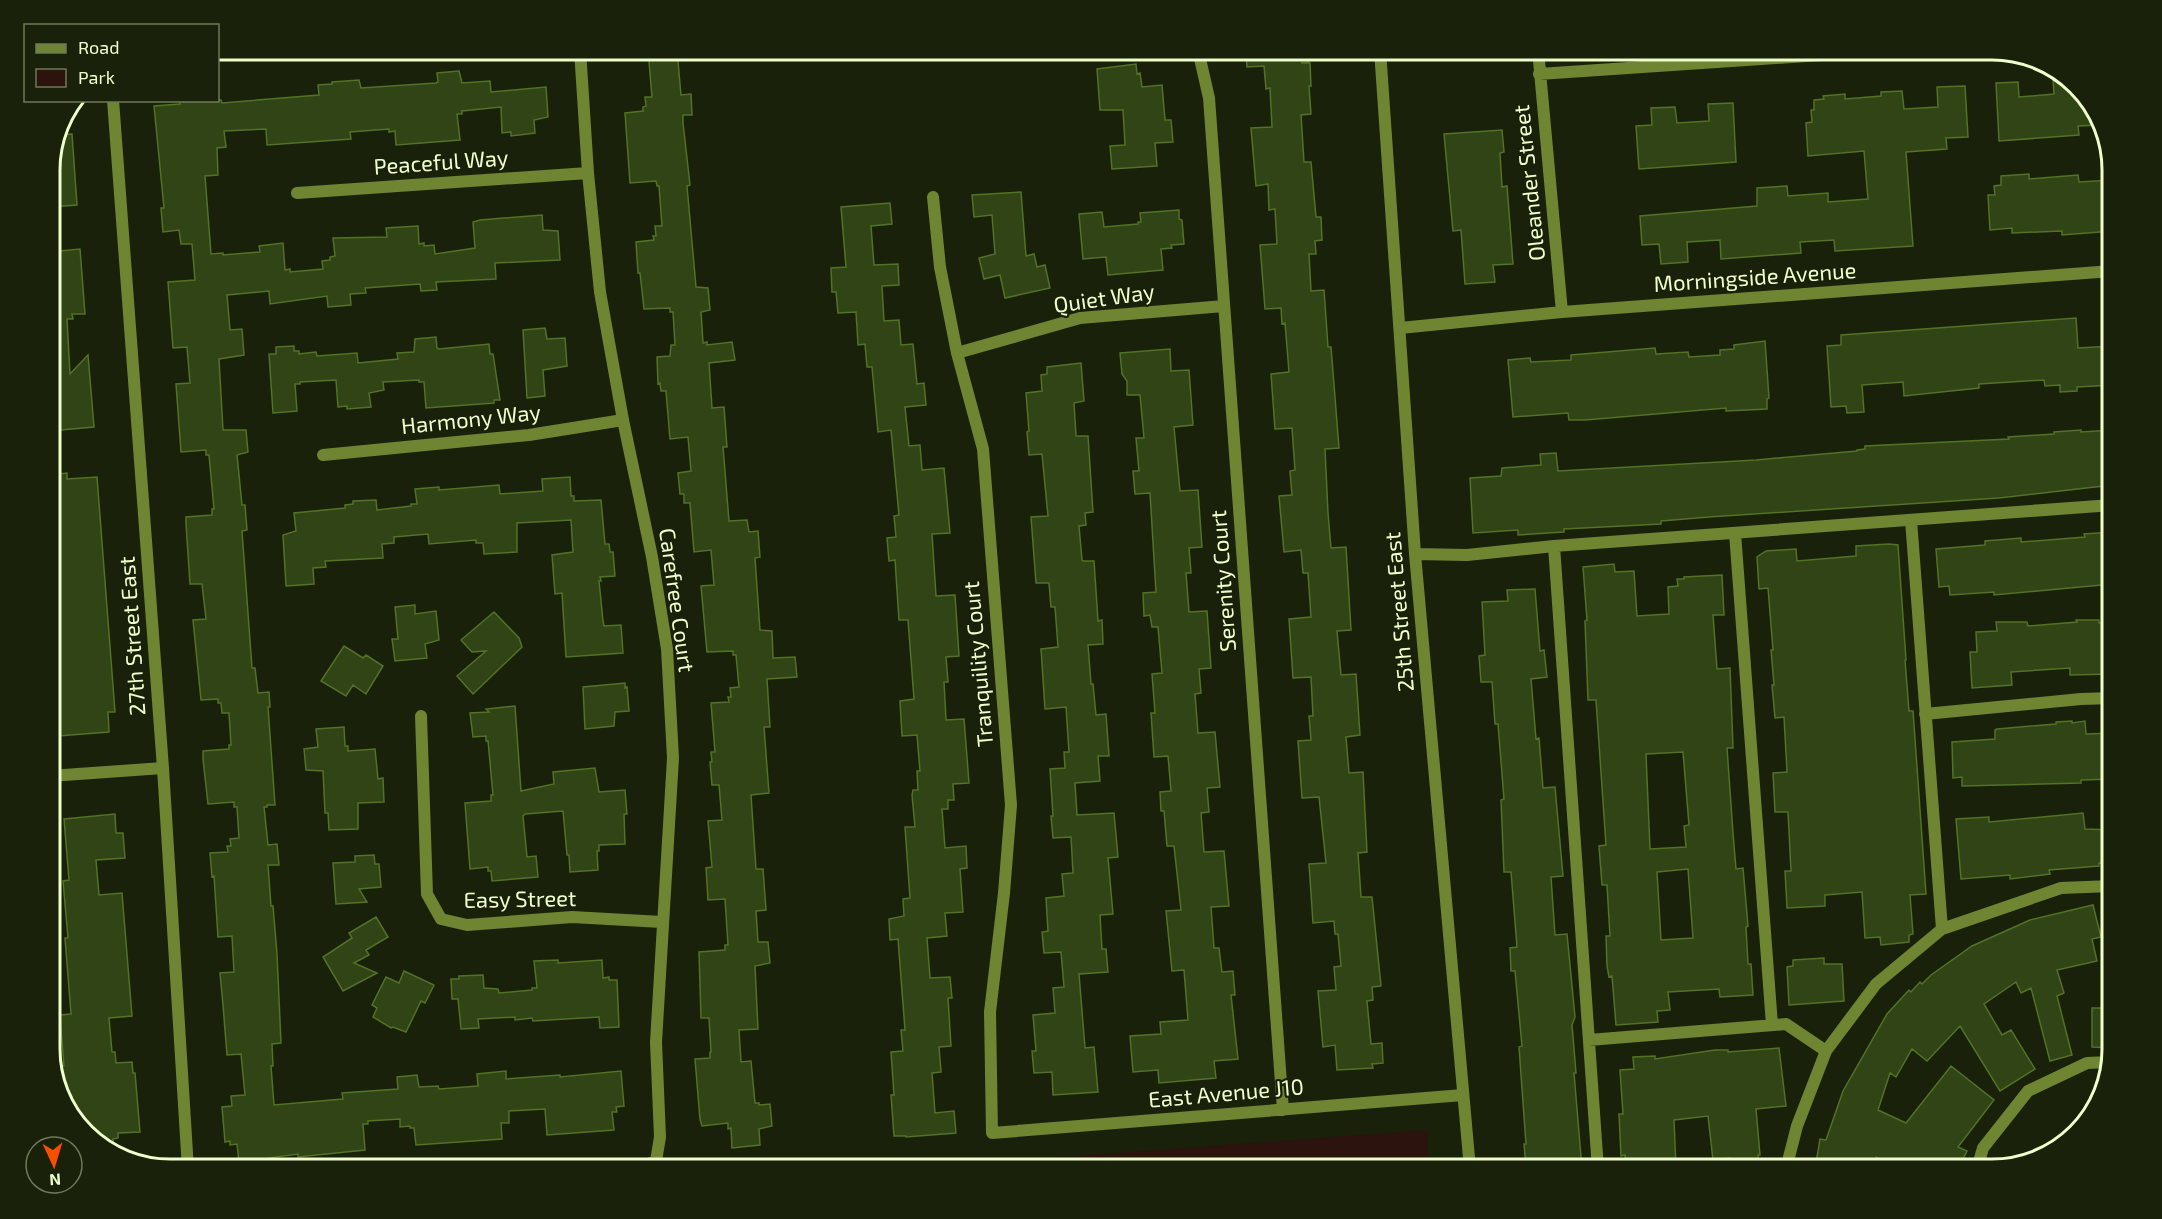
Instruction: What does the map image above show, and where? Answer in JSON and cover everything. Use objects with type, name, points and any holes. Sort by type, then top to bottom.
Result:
[{"type":"street","name":"Carefree Court","points":[[581,60],[588,173],[600,292],[623,420],[652,557],[667,649],[673,758],[656,1042],[660,1137],[656,1159]]},
{"type":"street","name":"Serenity Court","points":[[1200,60],[1209,98],[1283,1110]]},
{"type":"street","name":"25th Street East","points":[[1381,60],[1415,554],[1469,1159]]},
{"type":"street","name":"Oleander Street","points":[[1538,60],[1562,312]]},
{"type":"street","points":[[1539,74],[1747,60]]},
{"type":"street","name":"27th Street East","points":[[113,102],[163,768],[187,1159]]},
{"type":"street","name":"Peaceful Way","points":[[297,193],[588,173]]},
{"type":"street","name":"Tranquility Court","points":[[933,197],[940,267],[957,353],[982,448],[1011,805],[1004,893],[990,1012],[992,1133]]},
{"type":"street","name":"Morningside Avenue","points":[[1400,328],[1562,312],[2102,273]]},
{"type":"street","name":"Quiet Way","points":[[957,353],[1080,318],[1224,306]]},
{"type":"street","name":"Harmony Way","points":[[322,455],[530,435],[623,420]]},
{"type":"street","points":[[1415,554],[1467,555],[1554,546],[2102,506]]},
{"type":"street","points":[[1911,520],[1942,930]]},
{"type":"street","points":[[1735,533],[1772,1024]]},
{"type":"street","points":[[1554,546],[1597,1159]]},
{"type":"street","points":[[1925,714],[2102,698]]},
{"type":"street","name":"Easy Street","points":[[421,716],[427,894],[441,919],[467,925],[572,917],[663,922]]},
{"type":"street","points":[[60,775],[163,768]]},
{"type":"street","points":[[1789,1159],[1797,1126],[1826,1050],[1876,984],[1942,930],[2061,888],[2102,886]]},
{"type":"street","points":[[1589,1040],[1786,1024],[1826,1050]]},
{"type":"street","points":[[1980,1159],[1983,1148],[2028,1091],[2087,1064],[2101,1063]]},
{"type":"street","name":"East Avenue J10","points":[[992,1133],[1463,1095]]},
{"type":"green space","points":[[1427,1130],[1428,1159],[1037,1159]]},
{"type":"building","points":[[649,60],[678,60],[681,95],[691,94],[692,115],[683,115],[683,123],[690,185],[687,186],[696,287],[708,288],[710,310],[701,312],[703,343],[707,342],[707,345],[732,342],[735,360],[709,363],[712,408],[724,407],[727,447],[723,447],[729,521],[747,520],[749,532],[758,531],[760,557],[755,558],[760,630],[772,631],[773,658],[795,657],[797,677],[767,679],[770,727],[764,727],[769,793],[751,795],[756,869],[763,869],[766,910],[756,911],[758,942],[768,942],[770,963],[755,966],[758,1029],[739,1030],[741,1062],[751,1061],[755,1103],[770,1104],[772,1126],[759,1129],[760,1145],[732,1148],[731,1128],[728,1129],[728,1123],[702,1126],[695,1059],[710,1058],[711,1052],[709,1018],[701,1018],[699,952],[725,950],[725,945],[728,945],[725,899],[708,900],[706,868],[712,867],[708,821],[722,820],[719,785],[712,785],[710,762],[712,762],[711,752],[715,752],[711,703],[729,702],[730,688],[739,687],[736,655],[733,655],[733,651],[707,652],[701,586],[714,585],[711,550],[694,552],[690,503],[684,503],[684,494],[680,494],[678,473],[691,471],[688,437],[670,439],[666,391],[661,391],[660,383],[658,384],[657,357],[670,356],[671,345],[675,345],[673,312],[670,312],[670,308],[644,309],[640,273],[638,273],[636,242],[654,240],[655,226],[662,226],[659,186],[656,181],[630,183],[625,113],[643,111],[643,107],[646,106],[645,97],[652,97]]},
{"type":"building","points":[[1247,60],[1309,60],[1309,62],[1301,63],[1310,63],[1311,114],[1301,115],[1304,162],[1311,162],[1316,217],[1321,217],[1322,240],[1315,241],[1316,254],[1309,254],[1311,291],[1324,290],[1328,347],[1331,347],[1339,448],[1325,449],[1328,513],[1331,548],[1346,547],[1351,630],[1337,631],[1341,675],[1356,674],[1360,735],[1346,737],[1349,773],[1363,772],[1367,852],[1358,853],[1361,897],[1372,897],[1381,986],[1372,987],[1373,1000],[1367,1001],[1371,1044],[1382,1043],[1383,1063],[1372,1064],[1373,1068],[1337,1070],[1335,1045],[1323,1047],[1318,991],[1336,990],[1334,967],[1341,966],[1338,934],[1335,934],[1334,921],[1313,923],[1309,864],[1326,863],[1319,797],[1302,798],[1298,741],[1311,740],[1309,716],[1313,716],[1311,677],[1293,678],[1289,619],[1311,617],[1308,573],[1303,573],[1301,550],[1284,552],[1279,496],[1292,495],[1290,471],[1295,470],[1292,428],[1275,429],[1271,374],[1289,372],[1285,323],[1282,324],[1281,308],[1265,309],[1260,245],[1277,244],[1275,209],[1269,210],[1268,184],[1256,186],[1251,128],[1272,127],[1270,88],[1266,89],[1264,66],[1247,67]]},
{"type":"building","points":[[1136,64],[1142,87],[1162,85],[1165,120],[1171,120],[1173,142],[1155,143],[1157,166],[1112,169],[1110,146],[1125,145],[1123,110],[1100,110],[1097,69]]},
{"type":"building","points":[[459,71],[462,83],[490,81],[491,92],[546,87],[548,117],[534,120],[535,133],[511,136],[511,132],[502,133],[501,107],[462,111],[462,114],[457,114],[460,140],[396,145],[395,131],[389,132],[389,129],[350,132],[351,139],[267,145],[266,129],[224,131],[226,147],[217,148],[218,175],[205,176],[211,254],[260,252],[259,246],[283,243],[285,270],[290,269],[290,272],[323,269],[322,261],[330,260],[330,257],[335,256],[333,238],[387,237],[386,228],[418,226],[419,244],[434,245],[435,254],[475,248],[473,222],[480,220],[542,215],[543,230],[558,231],[560,260],[495,263],[496,279],[436,282],[437,290],[421,291],[420,284],[365,288],[366,293],[350,294],[351,305],[328,307],[327,296],[270,304],[269,291],[227,295],[230,330],[242,329],[244,355],[219,359],[223,430],[246,430],[248,452],[237,455],[247,530],[242,531],[252,668],[255,668],[258,693],[269,692],[270,707],[268,707],[275,805],[264,807],[268,845],[277,844],[279,865],[268,865],[277,954],[281,1043],[272,1044],[274,1105],[343,1099],[342,1093],[398,1089],[397,1077],[417,1075],[419,1087],[438,1086],[439,1089],[478,1086],[477,1074],[506,1071],[506,1079],[621,1071],[624,1106],[616,1107],[617,1112],[612,1112],[614,1130],[547,1135],[545,1109],[509,1111],[509,1123],[501,1123],[502,1139],[416,1145],[414,1128],[400,1127],[400,1119],[368,1121],[368,1124],[363,1124],[365,1150],[298,1157],[298,1154],[261,1159],[239,1159],[237,1144],[230,1145],[230,1141],[225,1142],[222,1107],[232,1106],[231,1096],[245,1095],[241,1054],[227,1055],[220,973],[234,972],[232,936],[218,937],[214,876],[212,877],[210,853],[228,852],[227,846],[231,846],[230,839],[239,838],[237,807],[234,807],[234,802],[208,804],[203,751],[229,749],[231,745],[229,713],[222,713],[218,699],[201,700],[193,620],[206,619],[202,584],[190,584],[186,524],[186,517],[212,515],[212,509],[214,509],[209,455],[206,455],[206,450],[181,452],[176,384],[190,383],[187,347],[173,348],[168,282],[195,280],[192,244],[181,244],[179,230],[163,232],[161,208],[164,208],[154,106],[180,104],[180,102],[219,102],[221,100],[222,103],[319,95],[318,85],[332,84],[332,82],[359,80],[361,88],[436,83],[438,82],[437,73]]},
{"type":"building","points":[[2053,79],[2075,97],[2093,125],[2078,126],[2079,135],[1999,141],[1996,83],[2018,82],[2019,97],[2054,94]]},
{"type":"building","points":[[1965,86],[1968,137],[1946,138],[1947,149],[1906,152],[1913,246],[1835,251],[1834,240],[1800,242],[1801,253],[1721,259],[1720,240],[1687,242],[1688,262],[1661,264],[1659,244],[1642,245],[1640,216],[1757,206],[1757,188],[1787,186],[1788,196],[1828,193],[1828,202],[1868,199],[1864,151],[1808,156],[1806,123],[1812,122],[1811,110],[1814,110],[1814,100],[1824,99],[1823,96],[1845,94],[1845,99],[1881,96],[1881,92],[1902,91],[1904,109],[1938,107],[1937,87]]},
{"type":"building","points":[[1733,103],[1736,162],[1639,169],[1636,126],[1652,125],[1651,108],[1675,107],[1677,123],[1709,121],[1708,104]]},
{"type":"building","points":[[1502,130],[1504,152],[1500,153],[1502,187],[1507,186],[1513,264],[1493,265],[1495,282],[1465,284],[1461,230],[1453,231],[1444,134]]},
{"type":"building","points":[[66,134],[72,134],[77,205],[60,206],[60,163]]},
{"type":"building","points":[[2029,174],[2029,179],[2078,175],[2079,182],[2102,181],[2102,232],[2062,235],[2062,231],[2012,233],[2012,228],[1990,230],[1988,195],[1995,195],[1994,186],[2001,185],[2001,176]]},
{"type":"building","points":[[1021,192],[1026,256],[1034,254],[1037,267],[1045,265],[1050,288],[1005,298],[1000,275],[984,279],[979,258],[995,254],[992,215],[974,217],[972,195]]},
{"type":"building","points":[[890,203],[892,224],[871,226],[874,265],[898,264],[899,285],[882,286],[884,321],[899,320],[901,345],[913,344],[917,384],[924,383],[926,405],[905,407],[909,446],[920,445],[922,470],[944,468],[950,533],[932,534],[936,596],[955,595],[959,656],[946,657],[948,682],[944,682],[946,720],[964,719],[969,783],[953,784],[954,800],[948,800],[948,809],[942,809],[945,848],[966,846],[967,868],[960,869],[963,912],[945,913],[947,936],[927,938],[930,978],[950,977],[952,998],[948,998],[951,1046],[939,1047],[941,1072],[932,1073],[935,1113],[954,1111],[956,1133],[906,1137],[894,1136],[891,1052],[903,1051],[901,1030],[905,1030],[898,939],[890,940],[889,919],[904,916],[903,899],[910,898],[905,827],[915,827],[912,795],[913,790],[918,790],[917,771],[920,771],[917,735],[902,736],[900,701],[914,699],[908,620],[899,620],[895,560],[889,561],[887,538],[896,537],[894,516],[899,515],[891,430],[878,432],[872,367],[867,367],[865,344],[858,345],[856,312],[838,313],[836,292],[832,292],[831,268],[846,267],[841,207]]},
{"type":"building","points":[[1179,210],[1184,244],[1161,249],[1163,270],[1108,275],[1106,257],[1083,259],[1079,214],[1102,212],[1104,227],[1138,224],[1141,222],[1140,213]]},
{"type":"building","points":[[80,249],[85,314],[72,314],[73,319],[67,319],[70,374],[88,355],[94,427],[60,430],[60,251]]},
{"type":"building","points":[[2076,318],[2078,348],[2102,347],[2102,386],[2077,387],[2077,391],[2060,392],[2060,385],[2045,386],[2044,380],[1979,384],[1979,388],[1904,396],[1903,382],[1862,385],[1864,412],[1847,413],[1846,406],[1831,407],[1827,346],[1841,345],[1841,335]]},
{"type":"building","points":[[545,328],[547,339],[565,338],[567,366],[543,370],[545,396],[527,398],[523,330]]},
{"type":"building","points":[[436,337],[439,349],[489,344],[490,354],[493,354],[500,400],[494,400],[494,403],[426,408],[424,382],[419,382],[419,380],[383,382],[384,390],[369,393],[371,407],[347,409],[347,406],[338,407],[336,380],[300,382],[300,384],[295,384],[297,411],[273,413],[269,354],[276,354],[276,347],[294,346],[294,351],[299,351],[299,354],[316,352],[317,356],[357,353],[358,363],[398,359],[397,353],[414,352],[415,339]]},
{"type":"building","points":[[1765,341],[1769,398],[1767,409],[1726,411],[1726,408],[1585,420],[1569,420],[1568,413],[1513,417],[1508,360],[1530,358],[1531,362],[1571,360],[1571,355],[1655,348],[1656,354],[1688,352],[1689,357],[1720,355],[1720,350],[1734,349],[1734,345]]},
{"type":"building","points":[[1170,349],[1171,371],[1189,370],[1193,425],[1174,427],[1180,491],[1198,490],[1202,547],[1189,548],[1191,573],[1186,573],[1189,612],[1207,611],[1211,668],[1199,669],[1201,693],[1195,694],[1198,733],[1215,732],[1220,787],[1207,788],[1209,812],[1201,813],[1204,852],[1224,851],[1229,906],[1211,907],[1214,948],[1219,948],[1222,972],[1233,971],[1235,995],[1231,995],[1238,1059],[1214,1061],[1216,1078],[1159,1083],[1158,1070],[1133,1072],[1130,1036],[1161,1034],[1160,1022],[1188,1020],[1184,970],[1172,971],[1166,911],[1181,910],[1174,846],[1167,846],[1164,811],[1161,811],[1160,792],[1171,791],[1168,756],[1154,757],[1151,713],[1155,713],[1152,674],[1162,673],[1158,627],[1152,627],[1150,615],[1144,616],[1143,593],[1156,592],[1150,493],[1135,494],[1133,471],[1139,471],[1136,438],[1144,438],[1140,395],[1127,395],[1127,381],[1122,374],[1120,353]]},
{"type":"building","points":[[1081,363],[1084,401],[1074,403],[1076,436],[1088,436],[1093,512],[1085,513],[1086,525],[1079,526],[1082,560],[1094,561],[1098,621],[1102,620],[1103,644],[1088,645],[1096,715],[1106,714],[1109,756],[1098,756],[1100,781],[1075,783],[1077,815],[1114,813],[1118,857],[1108,858],[1113,914],[1100,915],[1102,949],[1106,949],[1108,972],[1079,974],[1085,1048],[1094,1047],[1098,1092],[1053,1095],[1052,1072],[1034,1073],[1032,1051],[1036,1051],[1033,1015],[1055,1013],[1053,988],[1064,987],[1061,952],[1044,953],[1042,932],[1048,931],[1046,898],[1064,896],[1062,874],[1073,873],[1071,837],[1053,838],[1051,816],[1053,816],[1050,769],[1065,768],[1064,752],[1069,752],[1066,707],[1045,709],[1041,649],[1058,647],[1055,607],[1051,607],[1049,583],[1036,583],[1031,517],[1048,516],[1042,454],[1029,455],[1026,393],[1042,391],[1041,375],[1047,374],[1047,367]]},
{"type":"building","points":[[2102,431],[2102,486],[1999,498],[1709,517],[1661,521],[1661,524],[1564,529],[1564,532],[1518,535],[1518,530],[1473,533],[1470,478],[1501,476],[1502,468],[1541,465],[1540,454],[1556,453],[1558,471],[1756,460],[1857,451],[1865,449],[1865,446],[2009,439],[2008,437],[2054,434],[2054,432]]},
{"type":"building","points":[[67,473],[67,479],[97,477],[115,712],[108,712],[109,732],[60,736],[60,474]]},
{"type":"building","points":[[570,477],[571,496],[574,496],[574,501],[601,500],[605,544],[609,544],[610,552],[613,552],[615,576],[600,577],[603,621],[604,626],[621,625],[623,653],[566,657],[562,593],[555,594],[552,555],[573,552],[571,520],[517,523],[517,552],[484,554],[483,543],[476,543],[476,540],[429,544],[428,534],[394,537],[394,543],[382,544],[383,558],[325,561],[326,567],[313,568],[314,584],[286,586],[283,535],[296,531],[294,513],[345,508],[345,505],[353,504],[353,501],[376,500],[377,510],[411,506],[411,504],[417,504],[415,489],[439,487],[439,490],[499,485],[500,494],[543,491],[542,479]]},
{"type":"building","points":[[2102,533],[2102,585],[1994,595],[1994,592],[1950,595],[1949,586],[1939,587],[1936,549],[1985,545],[1985,541],[2021,538],[2021,542],[2085,537],[2084,534]]},
{"type":"building","points":[[1898,545],[1909,711],[1913,711],[1926,894],[1910,895],[1913,934],[1909,935],[1909,942],[1881,945],[1880,937],[1865,938],[1862,892],[1825,895],[1825,906],[1787,908],[1785,871],[1791,871],[1788,812],[1775,812],[1773,773],[1787,772],[1784,717],[1775,718],[1768,588],[1759,589],[1757,557],[1766,551],[1796,549],[1797,561],[1856,556],[1856,546]]},
{"type":"building","points":[[1614,564],[1615,572],[1634,571],[1637,616],[1669,614],[1668,587],[1678,586],[1677,579],[1722,575],[1724,615],[1713,615],[1717,669],[1730,668],[1733,748],[1727,748],[1736,869],[1743,868],[1748,926],[1746,927],[1748,964],[1751,964],[1753,995],[1720,997],[1719,989],[1668,992],[1670,1010],[1657,1011],[1658,1022],[1616,1025],[1612,976],[1609,977],[1607,966],[1606,936],[1610,936],[1607,885],[1602,885],[1599,846],[1606,845],[1596,700],[1588,700],[1585,621],[1587,620],[1583,567]],"holes":[[[1683,752],[1689,825],[1684,826],[1686,847],[1650,849],[1646,754]],[[1688,869],[1693,938],[1661,940],[1657,872]]]},
{"type":"building","points":[[1535,589],[1540,651],[1544,650],[1547,677],[1531,679],[1543,788],[1555,787],[1563,876],[1551,877],[1555,935],[1567,934],[1575,1017],[1572,1025],[1576,1073],[1574,1073],[1581,1159],[1525,1159],[1519,1047],[1522,1046],[1515,971],[1511,971],[1510,948],[1517,947],[1511,872],[1504,872],[1501,800],[1504,799],[1498,724],[1495,724],[1492,682],[1481,682],[1479,656],[1485,655],[1482,602],[1508,601],[1507,590]]},
{"type":"building","points":[[415,605],[415,614],[436,611],[439,640],[425,644],[427,658],[395,661],[392,639],[398,639],[395,607]]},
{"type":"building","points":[[494,612],[519,638],[522,647],[473,694],[457,676],[486,651],[472,652],[461,640]]},
{"type":"building","points":[[2076,620],[2099,620],[2099,623],[2102,623],[2102,674],[2070,675],[2070,668],[2011,672],[2012,685],[1972,688],[1970,652],[1977,652],[1976,632],[1997,631],[1996,622],[2027,622],[2028,626],[2077,622]]},
{"type":"building","points":[[344,646],[363,658],[366,655],[383,666],[366,694],[353,685],[346,696],[321,681]]},
{"type":"building","points":[[625,683],[629,711],[615,712],[614,726],[585,729],[583,687]]},
{"type":"building","points":[[515,706],[521,791],[554,784],[553,772],[595,768],[599,792],[625,790],[627,814],[624,814],[625,844],[599,845],[598,870],[570,872],[563,811],[523,816],[527,857],[536,856],[538,877],[492,881],[488,867],[470,869],[465,803],[491,801],[491,795],[493,795],[488,741],[486,741],[486,736],[473,737],[470,713],[489,712],[486,709]]},
{"type":"building","points":[[2085,721],[2086,734],[2102,733],[2102,779],[2081,780],[2081,783],[1962,786],[1962,777],[1953,778],[1952,742],[1995,739],[1997,729],[2056,724],[2056,722]]},
{"type":"building","points":[[344,727],[345,746],[348,746],[348,751],[375,749],[378,779],[383,778],[384,802],[358,803],[358,829],[329,830],[328,813],[325,813],[323,771],[306,770],[304,749],[318,747],[316,729]]},
{"type":"building","points":[[2083,813],[2085,829],[2102,830],[2102,863],[2099,863],[2099,866],[2049,870],[2050,874],[2010,879],[2010,875],[1961,879],[1956,819],[1989,817],[1989,822]]},
{"type":"building","points":[[115,814],[116,833],[123,833],[125,858],[96,860],[99,895],[122,893],[132,1016],[109,1018],[112,1052],[115,1052],[116,1063],[132,1062],[133,1073],[135,1073],[140,1132],[118,1133],[118,1138],[113,1139],[113,1143],[92,1127],[83,1116],[71,1098],[62,1071],[61,1066],[64,1066],[60,1015],[71,1014],[65,938],[68,938],[63,881],[69,880],[64,819]]},
{"type":"building","points":[[374,855],[375,864],[379,864],[381,887],[359,889],[367,902],[336,904],[333,863],[355,862],[355,856]]},
{"type":"building","points":[[2093,905],[2101,937],[2092,939],[2097,961],[2057,970],[2064,993],[2057,996],[2072,1055],[2050,1061],[2031,988],[2021,993],[2016,982],[1984,1004],[2002,1035],[2011,1030],[2035,1069],[2000,1091],[1960,1026],[1927,1061],[1912,1049],[1896,1077],[1890,1073],[1878,1110],[1906,1123],[1951,1066],[1994,1100],[1958,1147],[1967,1151],[1963,1159],[1881,1159],[1876,1157],[1876,1159],[1817,1159],[1820,1139],[1826,1140],[1843,1091],[1887,1014],[1909,990],[1911,992],[1920,982],[1922,984],[1972,946],[2030,920]]},
{"type":"building","points":[[376,917],[388,937],[366,950],[369,955],[354,963],[377,973],[343,991],[323,957],[352,938],[349,933]]},
{"type":"building","points":[[1824,958],[1824,964],[1842,964],[1844,1001],[1789,1005],[1787,967],[1793,966],[1793,960]]},
{"type":"building","points":[[558,960],[558,963],[602,960],[603,978],[609,977],[609,980],[617,980],[619,1027],[600,1028],[599,1017],[533,1021],[532,1018],[515,1020],[515,1017],[478,1019],[479,1028],[461,1029],[458,999],[452,999],[451,979],[459,979],[459,976],[483,975],[484,988],[498,989],[499,993],[532,990],[532,988],[537,988],[534,961]]},
{"type":"building","points":[[404,971],[434,985],[425,1003],[421,1001],[406,1032],[391,1028],[373,1017],[377,1008],[372,1005],[386,977],[399,983]]},
{"type":"building","points":[[2092,1008],[2102,1008],[2102,1048],[2092,1047]]},
{"type":"building","points":[[1779,1048],[1786,1106],[1756,1109],[1758,1159],[1713,1159],[1708,1116],[1674,1120],[1676,1159],[1625,1159],[1625,1155],[1621,1156],[1619,1114],[1623,1114],[1620,1070],[1634,1069],[1633,1057],[1655,1056],[1655,1059],[1715,1050],[1728,1050],[1728,1052]]}]
